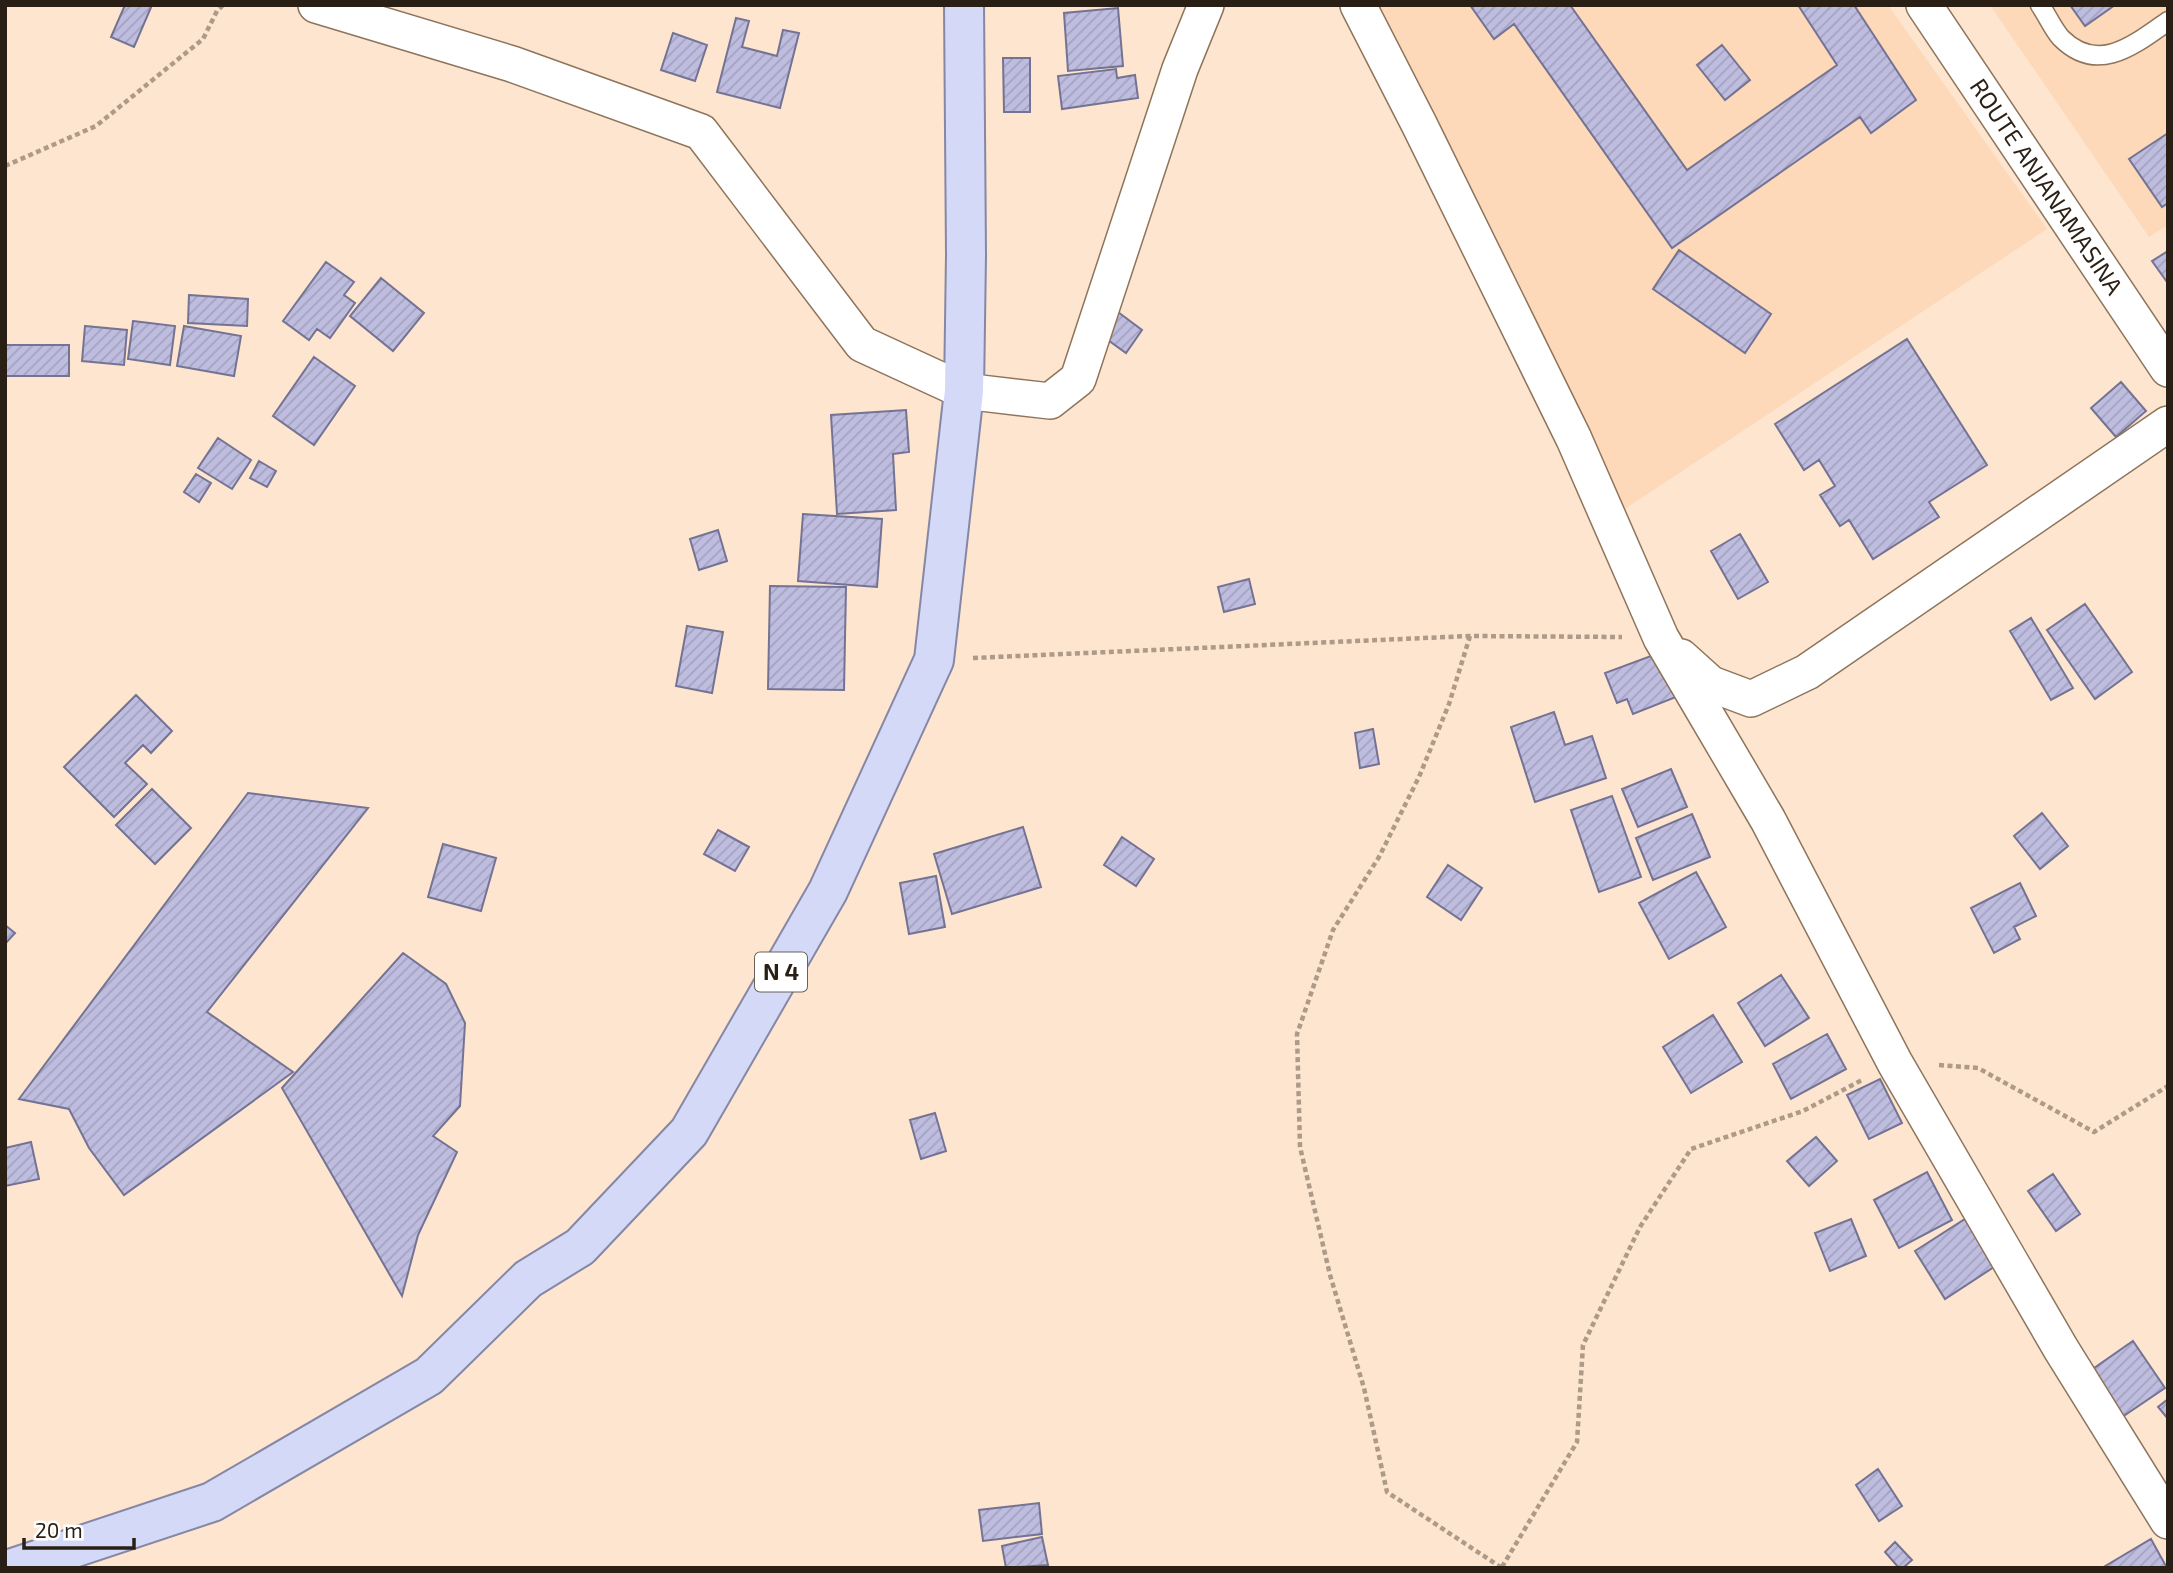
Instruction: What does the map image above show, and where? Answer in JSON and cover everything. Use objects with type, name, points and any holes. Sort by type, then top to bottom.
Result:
[{"type":"main road","name":"N 4","points":[[13,1568],[212,1502],[429,1376],[527,1279],[580,1247],[689,1132],[828,891],[934,660],[964,391],[964,5]]},
{"type":"street","points":[[316,5],[512,64],[701,132],[862,344],[964,391],[1050,401],[1078,379],[1180,69],[1206,5]]},
{"type":"street","points":[[1358,5],[1574,439],[1661,638],[1768,820],[1895,1063],[2061,1349],[2168,1521]]},
{"type":"street","name":"ROUTE ANJANAMASINA","points":[[1924,5],[2168,369]]},
{"type":"street","points":[[1661,638],[1711,684],[1751,699],[1807,672],[2168,424]]},
{"type":"lane","points":[[2040,5],[2061,37],[2086,55],[2111,55],[2140,41],[2168,21]]},
{"type":"path","points":[[5,166],[96,126],[203,39],[217,11],[223,5]]},
{"type":"path","points":[[934,660],[1470,636],[1661,638]]},
{"type":"path","points":[[1470,636],[1449,704],[1419,777],[1379,857],[1333,930],[1297,1034],[1300,1147],[1329,1275],[1364,1388],[1387,1492],[1502,1567],[1577,1442],[1583,1345],[1640,1227],[1691,1149],[1803,1111],[1895,1063],[1978,1068],[2094,1132],[2168,1086]]},
{"type":"shaded area","points":[[1373,5],[1888,5],[2047,229],[1616,515]]},
{"type":"shaded area","points":[[1990,5],[2168,5],[2168,225],[2149,237]]},
{"type":"building","points":[[125,5],[152,5],[134,47],[111,37]]},
{"type":"building","points":[[1470,5],[1570,5],[1687,170],[1837,65],[1798,5],[1854,5],[1916,100],[1871,133],[1860,117],[1672,248],[1514,24],[1494,39]]},
{"type":"building","points":[[2070,5],[2115,5],[2085,26]]},
{"type":"building","points":[[1118,8],[1123,66],[1068,71],[1064,13]]},
{"type":"building","points":[[736,18],[749,21],[742,47],[777,56],[783,30],[799,33],[780,108],[717,92]]},
{"type":"building","points":[[673,33],[707,45],[695,81],[661,70]]},
{"type":"building","points":[[1722,45],[1750,80],[1725,100],[1697,65]]},
{"type":"building","points":[[1003,58],[1030,58],[1030,112],[1004,112]]},
{"type":"building","points":[[1116,69],[1117,78],[1135,75],[1138,98],[1062,109],[1058,76]]},
{"type":"building","points":[[2168,133],[2168,203],[2162,207],[2129,159]]},
{"type":"building","points":[[1679,250],[1771,314],[1745,353],[1653,289]]},
{"type":"building","points":[[2168,251],[2168,281],[2167,282],[2152,261]]},
{"type":"building","points":[[326,262],[354,282],[344,295],[355,303],[330,338],[317,329],[309,340],[283,321]]},
{"type":"building","points":[[381,278],[424,313],[393,351],[350,316]]},
{"type":"building","points":[[189,295],[248,299],[247,326],[188,323]]},
{"type":"building","points":[[1118,312],[1142,330],[1126,353],[1101,335]]},
{"type":"building","points":[[133,321],[175,326],[170,365],[128,359]]},
{"type":"building","points":[[85,326],[127,330],[124,365],[82,361]]},
{"type":"building","points":[[184,326],[241,336],[234,376],[177,366]]},
{"type":"building","points":[[1907,339],[1987,465],[1929,502],[1939,517],[1873,559],[1849,520],[1840,526],[1820,495],[1835,486],[1819,460],[1804,470],[1775,424]]},
{"type":"building","points":[[5,345],[69,345],[69,376],[5,376]]},
{"type":"building","points":[[314,357],[355,386],[314,445],[273,416]]},
{"type":"building","points":[[2121,382],[2146,411],[2116,437],[2091,408]]},
{"type":"building","points":[[906,410],[909,452],[893,454],[896,510],[837,514],[831,415]]},
{"type":"building","points":[[218,438],[251,460],[232,489],[198,468]]},
{"type":"building","points":[[259,461],[276,471],[267,487],[250,478]]},
{"type":"building","points":[[196,474],[211,483],[199,502],[184,492]]},
{"type":"building","points":[[803,514],[882,519],[877,587],[798,581]]},
{"type":"building","points":[[718,530],[727,561],[699,570],[690,539]]},
{"type":"building","points":[[1740,534],[1768,582],[1738,599],[1711,551]]},
{"type":"building","points":[[1249,579],[1255,604],[1224,612],[1218,587]]},
{"type":"building","points":[[770,586],[846,587],[844,690],[768,689]]},
{"type":"building","points":[[2085,604],[2132,672],[2095,699],[2047,630]]},
{"type":"building","points":[[2031,618],[2073,688],[2051,700],[2010,631]]},
{"type":"building","points":[[687,626],[723,632],[712,693],[676,686]]},
{"type":"building","points":[[1659,653],[1676,697],[1633,714],[1627,699],[1617,703],[1605,673]]},
{"type":"building","points":[[136,695],[172,731],[151,753],[143,745],[125,763],[147,784],[114,817],[64,767]]},
{"type":"building","points":[[1554,712],[1565,745],[1592,736],[1606,778],[1535,802],[1511,727]]},
{"type":"building","points":[[1373,729],[1379,764],[1360,768],[1355,733]]},
{"type":"building","points":[[1671,769],[1687,807],[1638,827],[1622,789]]},
{"type":"building","points":[[152,789],[191,828],[155,864],[116,825]]},
{"type":"building","points":[[248,793],[368,808],[207,1012],[293,1072],[124,1195],[89,1148],[69,1109],[19,1099]]},
{"type":"building","points":[[1612,796],[1641,877],[1599,892],[1571,810]]},
{"type":"building","points":[[2042,813],[2068,846],[2040,869],[2014,836]]},
{"type":"building","points":[[1692,814],[1710,857],[1653,880],[1636,838]]},
{"type":"building","points":[[1023,827],[1041,887],[952,914],[934,854]]},
{"type":"building","points":[[718,830],[749,847],[735,871],[704,854]]},
{"type":"building","points":[[1122,837],[1154,859],[1136,886],[1104,865]]},
{"type":"building","points":[[443,844],[496,858],[481,911],[428,897]]},
{"type":"building","points":[[1448,865],[1482,888],[1461,920],[1427,897]]},
{"type":"building","points":[[1696,872],[1726,927],[1669,959],[1639,903]]},
{"type":"building","points":[[936,876],[945,927],[909,934],[900,883]]},
{"type":"building","points":[[2020,883],[2036,916],[2014,927],[2020,939],[1994,953],[1971,908]]},
{"type":"building","points":[[5,925],[15,933],[5,944]]},
{"type":"building","points":[[403,953],[446,984],[465,1023],[460,1106],[433,1136],[457,1152],[418,1235],[402,1296],[282,1088]]},
{"type":"building","points":[[1781,975],[1809,1018],[1765,1046],[1738,1003]]},
{"type":"building","points":[[1713,1015],[1742,1062],[1691,1093],[1663,1047]]},
{"type":"building","points":[[1827,1034],[1846,1069],[1791,1099],[1773,1064]]},
{"type":"building","points":[[1880,1079],[1902,1123],[1869,1139],[1847,1095]]},
{"type":"building","points":[[935,1113],[946,1151],[921,1159],[910,1120]]},
{"type":"building","points":[[1816,1137],[1837,1161],[1809,1186],[1787,1161]]},
{"type":"building","points":[[31,1142],[39,1179],[5,1186],[5,1148]]},
{"type":"building","points":[[1927,1172],[1952,1220],[1899,1248],[1874,1200]]},
{"type":"building","points":[[2053,1174],[2080,1214],[2056,1231],[2028,1191]]},
{"type":"building","points":[[1851,1219],[1866,1256],[1830,1271],[1815,1233]]},
{"type":"building","points":[[1965,1219],[1994,1267],[1945,1299],[1915,1251]]},
{"type":"building","points":[[2133,1341],[2165,1388],[2119,1419],[2087,1373]]},
{"type":"building","points":[[2168,1399],[2168,1419],[2158,1407]]},
{"type":"building","points":[[1878,1469],[1902,1506],[1879,1521],[1856,1485]]},
{"type":"building","points":[[1039,1503],[1042,1534],[983,1541],[979,1510]]},
{"type":"building","points":[[1042,1537],[1048,1565],[1006,1568],[1002,1546]]},
{"type":"building","points":[[2151,1539],[2167,1568],[2102,1568]]},
{"type":"building","points":[[1895,1542],[1912,1560],[1903,1568],[1899,1568],[1885,1552]]}]
